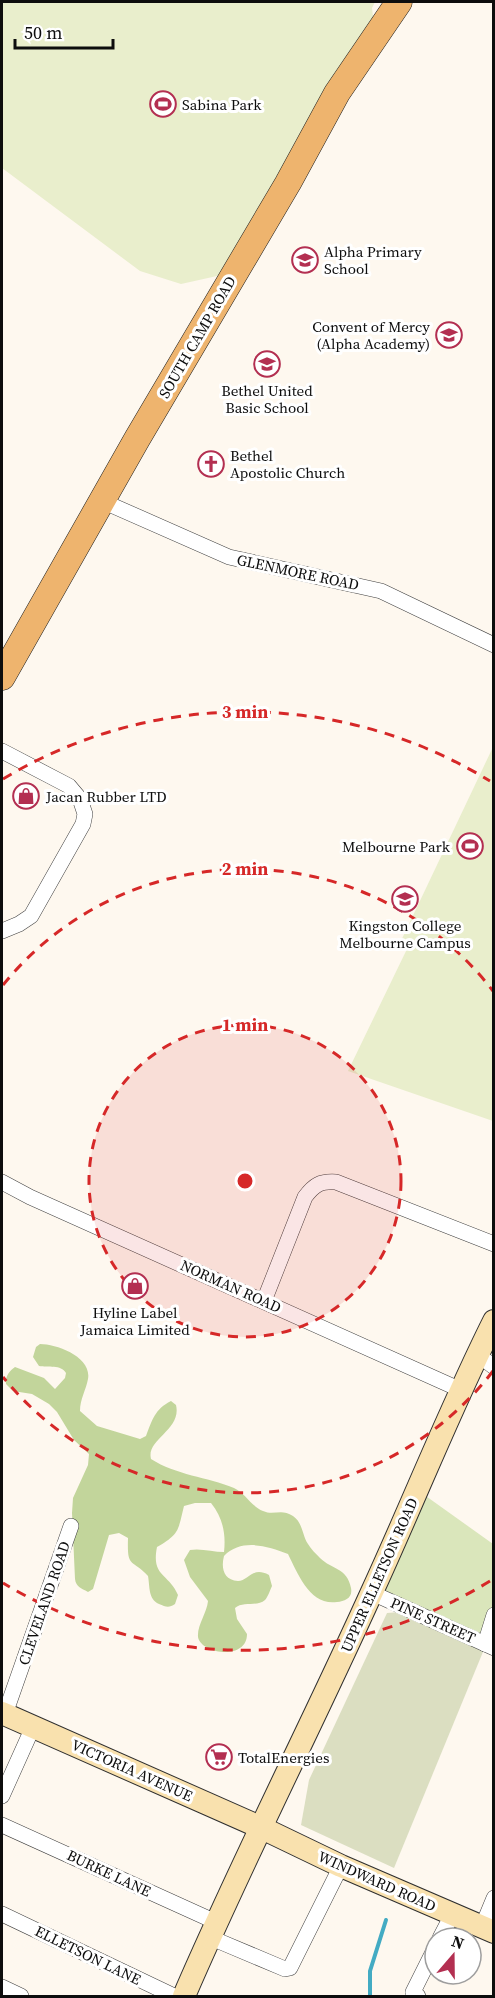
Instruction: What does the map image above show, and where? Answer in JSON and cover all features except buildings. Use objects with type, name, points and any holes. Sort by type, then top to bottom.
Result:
[{"type":"main road","name":"SOUTH CAMP ROAD","points":[[2,677],[288,183],[337,93],[399,2]]},
{"type":"street","name":"GLENMORE ROAD","points":[[102,501],[229,557],[381,591],[494,645]]},
{"type":"street","points":[[2,751],[69,786],[80,799],[85,813],[83,824],[32,916],[2,931]]},
{"type":"street","points":[[264,1301],[305,1197],[313,1187],[323,1181],[336,1182],[494,1244]]},
{"type":"street","name":"NORMAN ROAD","points":[[2,1182],[30,1197],[461,1390]]},
{"type":"street","name":"UPPER ELLETSON ROAD","points":[[184,1996],[372,1593],[461,1390],[485,1361],[494,1321]]},
{"type":"street","name":"CLEVELAND ROAD","points":[[3,1714],[71,1526]]},
{"type":"street","name":"PINE STREET","points":[[372,1593],[489,1646]]},
{"type":"street","points":[[489,1646],[494,1616]]},
{"type":"street","name":"VICTORIA AVENUE","points":[[3,1714],[262,1828]]},
{"type":"street","points":[[2,1796],[33,1727]]},
{"type":"street","name":"BURKE LANE","points":[[2,1825],[213,1930],[285,1969],[290,1968],[341,1866]]},
{"type":"street","name":"WINDWARD ROAD","points":[[262,1828],[341,1866],[488,1930]]},
{"type":"street","points":[[488,1930],[494,1898]]},
{"type":"street","name":"ELLETSON LANE","points":[[2,1914],[174,1996]]},
{"type":"street","points":[[446,1926],[452,1915]]},
{"type":"street","points":[[418,1996],[413,1992],[423,1972]]},
{"type":"street","points":[[2,1987],[21,1996]]},
{"type":"green space","name":"Sabina Park","points":[[2,2],[375,2],[372,8],[374,25],[226,274],[181,284],[140,271],[2,168]]},
{"type":"green space","name":"Melbourne Park","points":[[493,747],[494,1121],[348,1071],[407,949],[399,945]]},
{"type":"green space","points":[[40,1344],[64,1349],[85,1364],[88,1379],[80,1411],[97,1426],[140,1439],[146,1436],[152,1420],[161,1408],[171,1401],[176,1405],[174,1421],[154,1446],[151,1459],[171,1469],[234,1488],[263,1511],[293,1516],[299,1522],[309,1546],[325,1562],[346,1576],[351,1588],[350,1597],[337,1602],[319,1599],[306,1587],[288,1554],[263,1546],[239,1547],[224,1556],[223,1568],[226,1576],[238,1581],[254,1573],[263,1573],[269,1575],[272,1586],[266,1599],[262,1602],[235,1608],[237,1619],[247,1634],[245,1643],[240,1648],[224,1652],[207,1648],[201,1643],[198,1632],[208,1601],[190,1577],[184,1560],[190,1550],[224,1552],[223,1526],[211,1503],[184,1506],[177,1531],[157,1547],[156,1564],[178,1595],[175,1604],[166,1606],[155,1602],[150,1592],[148,1576],[131,1562],[128,1554],[128,1538],[119,1533],[109,1535],[93,1589],[88,1592],[79,1587],[75,1579],[73,1498],[88,1465],[89,1454],[74,1440],[57,1412],[49,1404],[32,1394],[13,1391],[6,1384],[8,1374],[15,1367],[44,1378],[55,1389],[65,1378],[66,1373],[61,1368],[39,1366],[33,1357],[36,1347]]},
{"type":"green space","points":[[423,1494],[493,1544],[493,1607],[485,1632],[478,1634],[380,1591]]},
{"type":"green space","points":[[400,1612],[485,1647],[394,1868],[301,1825],[309,1780],[387,1613]]},
{"type":"waterway","points":[[370,1996],[370,1971],[386,1920]]},
{"type":"place","name":"Sabina Park","points":[[163,104]]},
{"type":"place","name":"Alpha Primary School","points":[[305,260]]},
{"type":"place","name":"Convent of Mercy (Alpha Academy)","points":[[449,335]]},
{"type":"place","name":"Bethel United Basic School","points":[[267,364]]},
{"type":"place","name":"Bethel Apostolic Church","points":[[211,464]]},
{"type":"place","name":"Jacan Rubber LTD","points":[[26,796]]},
{"type":"place","name":"Melbourne Park","points":[[470,846]]},
{"type":"place","name":"Kingston College Melbourne Campus","points":[[405,899]]},
{"type":"place","name":"Hyline Label Jamaica Limited","points":[[135,1286]]},
{"type":"place","name":"TotalEnergies","points":[[219,1757]]}]
